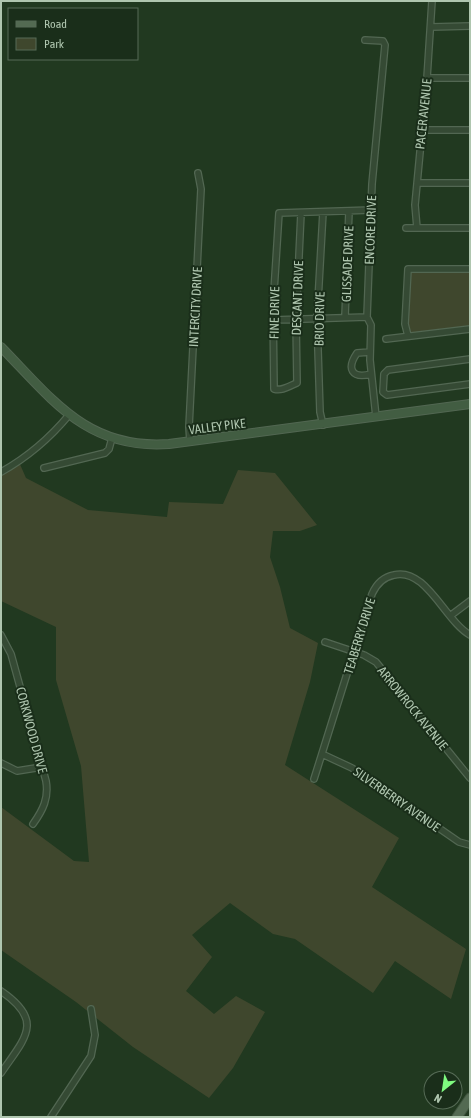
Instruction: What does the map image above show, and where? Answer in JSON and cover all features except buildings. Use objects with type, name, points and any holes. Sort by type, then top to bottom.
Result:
[{"type":"main road","points":[[457,1117],[470,1098]]},
{"type":"street","name":"PACER AVENUE","points":[[417,228],[415,221],[417,183],[428,78],[432,1]]},
{"type":"street","points":[[430,27],[470,26]]},
{"type":"street","name":"ENCORE DRIVE","points":[[365,40],[380,41],[384,43],[382,98],[376,131],[373,169],[367,317],[371,325],[371,374],[376,417]]},
{"type":"street","points":[[428,78],[470,78]]},
{"type":"street","points":[[422,130],[470,130]]},
{"type":"street","name":"INTERCITY DRIVE","points":[[190,442],[189,427],[201,189],[198,173]]},
{"type":"street","points":[[417,183],[470,184]]},
{"type":"street","points":[[301,213],[372,210]]},
{"type":"street","name":"GLISSADE DRIVE","points":[[345,317],[349,211]]},
{"type":"street","name":"BRIO DRIVE","points":[[323,212],[317,319],[320,412],[323,425]]},
{"type":"street","name":"FINE DRIVE","points":[[297,383],[282,389],[274,389],[273,320],[279,213],[301,213]]},
{"type":"street","name":"DESCANT DRIVE","points":[[297,383],[296,320],[301,213]]},
{"type":"street","points":[[406,228],[470,228]]},
{"type":"street","points":[[408,336],[405,324],[408,270],[470,269]]},
{"type":"street","points":[[273,320],[367,317]]},
{"type":"street","points":[[386,339],[470,329]]},
{"type":"street","name":"VALLEY PIKE","points":[[1,347],[50,399],[69,416],[112,438],[148,445],[190,442],[470,404]]},
{"type":"street","points":[[370,352],[357,353],[352,365],[354,373],[357,376],[361,377],[371,374]]},
{"type":"street","points":[[470,359],[386,371],[384,374],[383,392],[387,395],[470,384]]},
{"type":"street","points":[[1,472],[36,450],[69,416]]},
{"type":"street","points":[[44,468],[105,453],[109,449],[112,438]]},
{"type":"street","name":"TEABERRY DRIVE","points":[[314,779],[374,590],[381,580],[390,575],[403,574],[418,580],[461,629],[470,635]]},
{"type":"street","points":[[450,616],[470,601]]},
{"type":"street","name":"CORKWOOD DRIVE","points":[[1,635],[11,654],[47,787],[46,798],[41,812],[33,824]]},
{"type":"street","name":"ARROWROCK AVENUE","points":[[325,642],[369,657],[380,666],[470,778]]},
{"type":"street","name":"SILVERBERRY AVENUE","points":[[322,754],[352,768],[459,842],[470,846]]},
{"type":"street","points":[[1,763],[17,771],[42,767]]},
{"type":"street","points":[[1,991],[20,1006],[25,1015],[27,1025],[22,1042],[2,1070]]},
{"type":"street","points":[[51,1117],[91,1056],[95,1035],[91,1009]]},
{"type":"green space","points":[[408,269],[470,270],[470,329],[408,336]]},
{"type":"green space","points":[[19,462],[26,478],[88,510],[167,517],[169,502],[223,504],[238,470],[275,473],[317,525],[300,531],[273,531],[270,557],[280,587],[290,628],[318,643],[310,682],[285,765],[399,838],[372,887],[466,949],[451,999],[395,961],[373,993],[295,939],[273,934],[230,903],[192,935],[212,957],[186,991],[214,1014],[236,996],[265,1012],[233,1068],[209,1098],[133,1047],[76,1002],[1,950],[1,807],[74,861],[89,862],[81,766],[56,680],[56,627],[1,601],[1,472]]}]
